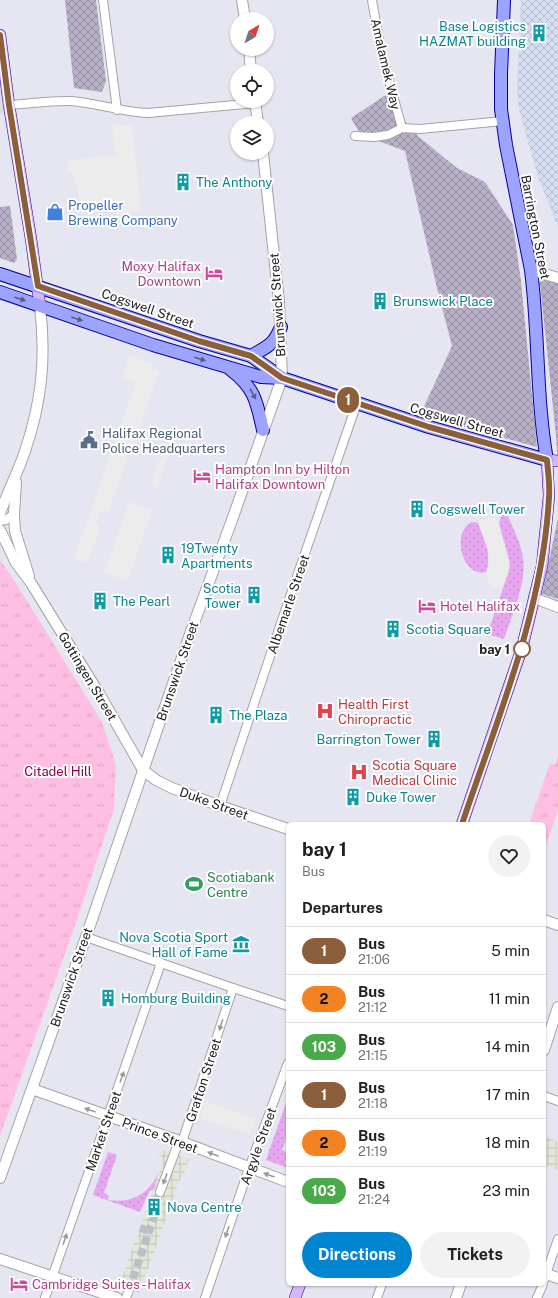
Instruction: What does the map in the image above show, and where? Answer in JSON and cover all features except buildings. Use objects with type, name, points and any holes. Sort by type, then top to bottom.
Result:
[{"type":"main road","name":"Barrington Street","points":[[504,0],[501,74],[503,121],[520,218],[531,270],[538,373],[553,460]]},
{"type":"main road","points":[[0,36],[2,67],[40,306]]},
{"type":"main road","name":"Cogswell Street","points":[[0,274],[199,341],[251,356],[282,378]]},
{"type":"main road","name":"Cogswell Street","points":[[0,292],[153,345],[261,377],[282,378],[429,427],[553,460]]},
{"type":"main road","points":[[251,356],[268,346],[276,339],[281,327]]},
{"type":"main road","points":[[227,367],[239,376],[253,394],[257,402],[263,430]]},
{"type":"main road","points":[[463,822],[522,648],[542,566],[553,460]]},
{"type":"main road","points":[[295,1298],[299,1286]]},
{"type":"street","points":[[103,0],[117,110]]},
{"type":"street","points":[[242,0],[244,12]]},
{"type":"street","name":"Amalamek Way","points":[[372,0],[381,52],[402,128]]},
{"type":"street","points":[[9,105],[73,101],[132,113],[148,113],[230,105]]},
{"type":"street","points":[[354,136],[374,137],[388,135],[402,128],[420,129],[503,121]]},
{"type":"street","name":"Brunswick Street","points":[[0,1178],[86,937],[190,634],[282,378],[279,302],[263,160]]},
{"type":"street","points":[[531,270],[558,278]]},
{"type":"street","name":"Gottingen Street","points":[[0,514],[25,451],[41,388],[43,331],[40,306]]},
{"type":"street","name":"Albemarle Street","points":[[220,806],[357,403]]},
{"type":"street","name":"Gottingen Street","points":[[16,476],[14,514],[15,531],[31,583]]},
{"type":"street","points":[[0,521],[6,520],[14,514]]},
{"type":"street","name":"Gottingen Street","points":[[0,530],[16,563],[31,583],[100,695],[143,770]]},
{"type":"street","points":[[534,598],[558,607]]},
{"type":"street","name":"Duke Street","points":[[143,770],[156,780],[172,788],[286,828]]},
{"type":"street","points":[[546,921],[558,925]]},
{"type":"street","points":[[86,937],[286,1005]]},
{"type":"street","name":"Market Street","points":[[45,1298],[161,963]]},
{"type":"street","name":"Grafton Street","points":[[160,1192],[176,1149],[182,1142],[233,988]]},
{"type":"street","points":[[546,1044],[558,1007]]},
{"type":"street","name":"Argyle Street","points":[[205,1298],[249,1168],[286,1068]]},
{"type":"street","name":"Prince Street","points":[[32,1089],[182,1142],[286,1181]]},
{"type":"street","points":[[546,1097],[558,1101]]},
{"type":"street","points":[[546,1273],[558,1239]]},
{"type":"street","points":[[0,1259],[117,1298]]},
{"type":"street","points":[[546,1276],[558,1278]]},
{"type":"street","points":[[377,1298],[381,1286]]},
{"type":"street","points":[[456,1298],[460,1286]]},
{"type":"street","points":[[537,1298],[542,1286]]},
{"type":"shaded area","points":[[65,0],[96,0],[106,81],[102,92],[74,88]]},
{"type":"shaded area","points":[[521,0],[558,0],[558,227],[538,177],[519,110],[517,89]]},
{"type":"shaded area","points":[[0,46],[11,110],[0,114]]},
{"type":"shaded area","points":[[392,91],[406,123],[419,137],[457,168],[485,182],[513,225],[521,281],[537,447],[420,415],[452,346],[405,151],[360,134],[351,118]]},
{"type":"shaded area","points":[[112,124],[132,126],[141,210],[116,215],[113,204],[81,209],[74,174],[69,174],[67,161],[115,155]]},
{"type":"shaded area","points":[[10,206],[17,259],[14,263],[0,258],[0,207]]},
{"type":"shaded area","points":[[558,273],[558,470],[556,436],[539,274]]},
{"type":"shaded area","points":[[129,355],[152,364],[152,368],[159,371],[132,448],[126,445],[122,454],[128,457],[108,512],[101,510],[96,522],[100,529],[89,558],[84,563],[74,558],[136,382],[123,377]]},
{"type":"shaded area","points":[[170,429],[177,431],[158,486],[151,484]]},
{"type":"shaded area","points":[[129,502],[152,510],[128,581],[104,573]]},
{"type":"shaded area","points":[[507,514],[520,547],[524,567],[521,588],[515,610],[504,639],[490,635],[488,632],[510,566],[499,523],[502,515]]},
{"type":"shaded area","points":[[491,517],[499,520],[498,524],[508,560],[507,575],[500,589],[493,587],[488,582],[486,572],[489,565],[488,550],[478,523]]},
{"type":"shaded area","points":[[558,518],[558,599],[542,594]]},
{"type":"shaded area","points":[[471,522],[478,523],[487,547],[488,566],[486,572],[478,572],[471,569],[466,563],[462,554],[461,536],[465,528]]},
{"type":"shaded area","points":[[206,1101],[256,1118],[250,1134],[200,1118]]},
{"type":"shaded area","points":[[286,1103],[286,1140],[282,1150],[286,1152],[286,1167],[266,1160]]},
{"type":"shaded area","points":[[546,1137],[558,1142],[558,1170],[546,1166]]},
{"type":"shaded area","points":[[160,1149],[189,1159],[184,1174],[182,1174],[139,1293],[119,1286],[163,1163],[161,1162],[162,1157],[158,1155]]},
{"type":"shaded area","points":[[108,1152],[117,1155],[104,1193],[109,1196],[108,1200],[125,1200],[139,1195],[150,1186],[159,1172],[153,1191],[150,1190],[140,1212],[93,1195]]},
{"type":"green space","name":"Citadel Hill","points":[[0,560],[16,583],[102,722],[116,765],[114,809],[78,917],[0,1136]]},
{"type":"green space","points":[[558,756],[558,811],[546,845],[546,822],[530,822],[550,763],[555,765]]},
{"type":"tunnel","points":[[129,1290],[154,1217],[155,1206],[160,1192]]},
{"type":"tunnel","points":[[140,1228],[149,1231]]},
{"type":"bus line","name":"1","points":[[0,35],[9,105],[38,286],[199,341],[251,356],[282,378],[429,427],[547,460],[549,496],[542,566],[522,648],[463,822]]},
{"type":"place","name":"Base Logistics HAZMAT building","points":[[539,33]]},
{"type":"place","name":"The Anthony","points":[[183,182]]},
{"type":"place","name":"Propeller Brewing Company","points":[[55,212]]},
{"type":"place","name":"Moxy Halifax Downtown","points":[[214,273]]},
{"type":"place","name":"Brunswick Place","points":[[380,301]]},
{"type":"place","name":"Halifax Regional Police Headquarters","points":[[89,440]]},
{"type":"place","name":"Hampton Inn by Hilton Halifax Downtown","points":[[202,476]]},
{"type":"place","name":"Cogswell Tower","points":[[417,509]]},
{"type":"place","name":"19Twenty Apartments","points":[[168,555]]},
{"type":"place","name":"Scotia Tower","points":[[254,595]]},
{"type":"place","name":"The Pearl","points":[[100,601]]},
{"type":"place","name":"Hotel Halifax","points":[[427,606]]},
{"type":"place","name":"Scotia Square","points":[[393,629]]},
{"type":"place","name":"bay 1","points":[[522,649]]},
{"type":"place","name":"Health First Chiropractic","points":[[325,711]]},
{"type":"place","name":"The Plaza","points":[[216,715]]},
{"type":"place","name":"Barrington Tower","points":[[434,739]]},
{"type":"place","name":"Scotia Square Medical Clinic","points":[[359,772]]},
{"type":"place","name":"Duke Tower","points":[[353,797]]},
{"type":"place","name":"Scotiabank Centre","points":[[194,884]]},
{"type":"place","name":"Nova Scotia Sport Hall of Fame","points":[[241,944]]},
{"type":"place","name":"Homburg Building","points":[[108,998]]},
{"type":"place","name":"Nova Centre","points":[[154,1207]]},
{"type":"place","name":"Cambridge Suites - Halifax","points":[[19,1284]]}]
